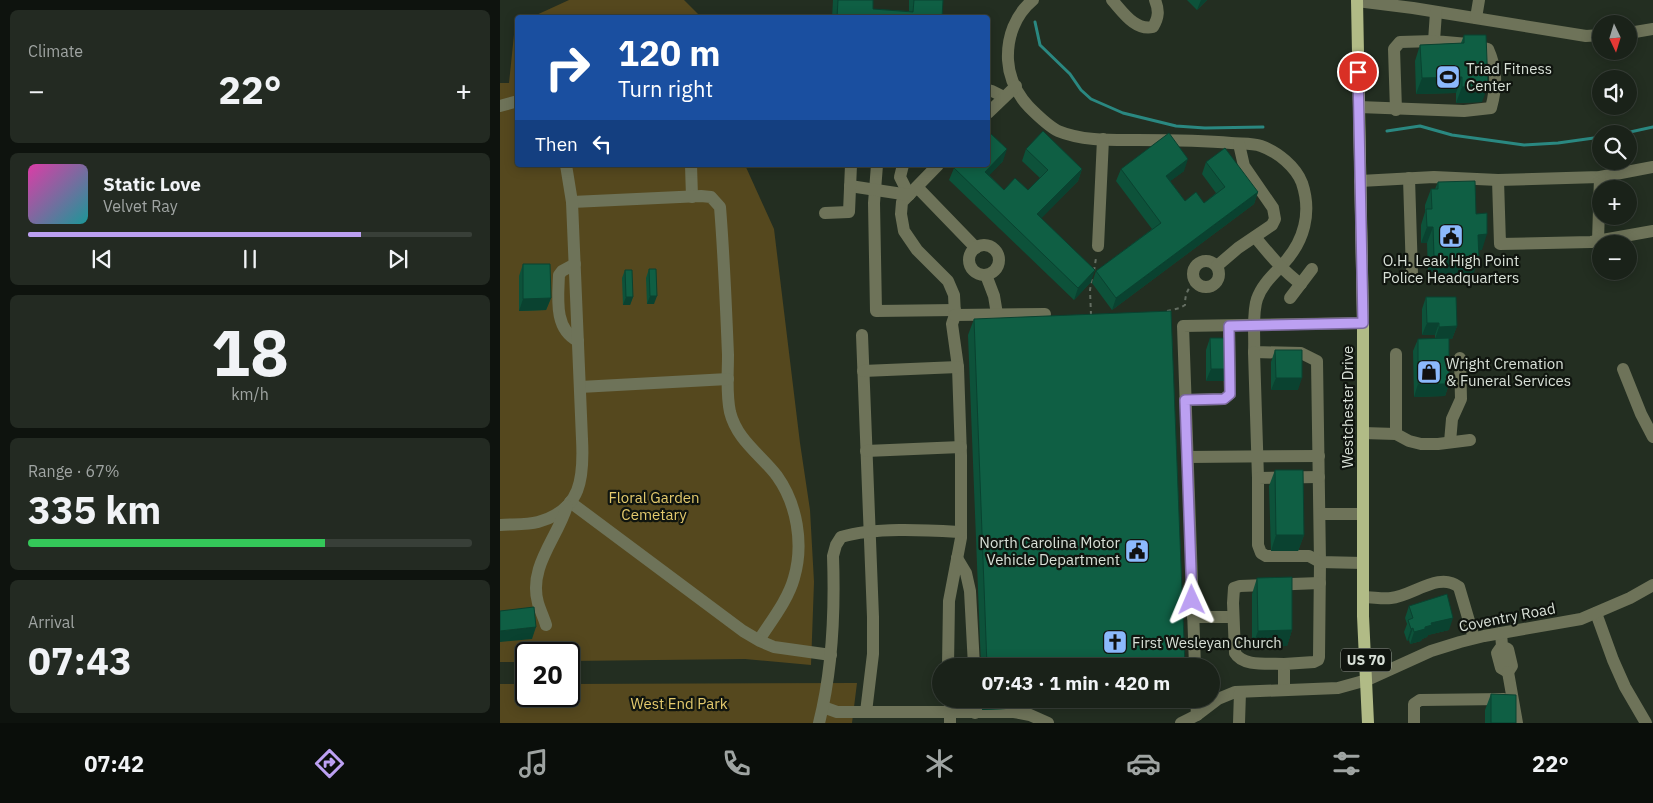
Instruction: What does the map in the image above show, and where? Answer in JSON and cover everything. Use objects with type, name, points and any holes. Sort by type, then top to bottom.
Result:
[{"type":"main road","name":"Westchester Drive","points":[[1357,0],[1363,323],[1364,597],[1368,723]]},
{"type":"street","points":[[1033,0],[1024,8],[1016,20],[1011,34],[1008,51],[1009,73],[1022,98],[1036,114],[1058,131],[1077,136],[1103,139],[1206,141],[1260,146],[1274,152],[1288,162],[1302,182],[1306,198],[1307,218],[1304,231],[1295,249],[1269,278],[1257,297],[1254,352],[1258,545],[1261,553],[1266,556],[1309,556],[1320,562],[1364,563]]},
{"type":"street","points":[[1112,0],[1137,25],[1145,29],[1153,27],[1157,21],[1158,11],[1155,0]]},
{"type":"street","points":[[1357,0],[1592,36]]},
{"type":"street","points":[[1476,18],[1479,0]]},
{"type":"street","points":[[1434,41],[1436,12]]},
{"type":"street","points":[[1638,31],[1653,29]]},
{"type":"street","points":[[1359,108],[1396,110],[1464,111],[1491,108],[1494,98],[1496,69],[1488,49],[1468,44],[1434,41],[1400,42],[1394,49],[1396,110]]},
{"type":"street","points":[[990,111],[1016,86]]},
{"type":"street","points":[[990,90],[1004,97]]},
{"type":"street","points":[[500,106],[515,102]]},
{"type":"street","points":[[1098,246],[1103,139]]},
{"type":"street","points":[[1217,266],[1272,225],[1275,219],[1273,208],[1244,166],[1239,144]]},
{"type":"street","points":[[546,625],[537,602],[536,578],[542,557],[582,480],[583,468],[572,202],[566,167]]},
{"type":"street","points":[[691,167],[692,197]]},
{"type":"street","points":[[826,213],[849,212],[851,167]]},
{"type":"street","points":[[877,167],[875,189],[876,311],[1045,314]]},
{"type":"street","points":[[902,167],[900,177],[976,248]]},
{"type":"street","points":[[936,167],[902,202],[900,214],[904,231],[917,250],[948,281],[954,295],[955,312],[952,324],[958,367],[961,447],[961,532],[949,601],[948,658]]},
{"type":"street","points":[[1360,181],[1434,177],[1498,180],[1600,177],[1653,167]]},
{"type":"street","points":[[1598,235],[1600,177]]},
{"type":"street","points":[[1409,178],[1412,274]]},
{"type":"street","points":[[1498,180],[1500,244],[1592,241]]},
{"type":"street","points":[[850,186],[913,191]]},
{"type":"street","points":[[572,202],[711,197],[720,207],[730,412],[736,428],[745,442],[776,476],[787,492],[793,507],[798,530],[798,557],[794,578],[788,593],[759,640]]},
{"type":"street","points":[[1631,235],[1653,231]]},
{"type":"street","points":[[1255,236],[1269,255],[1301,284]]},
{"type":"street","points":[[985,246],[990,247],[997,253],[999,258],[998,267],[986,275],[976,273],[971,265],[970,256],[976,248],[985,246]]},
{"type":"street","points":[[1209,261],[1217,266],[1220,274],[1214,285],[1206,288],[1201,287],[1195,282],[1192,273],[1200,262],[1209,261]]},
{"type":"street","points":[[575,264],[562,271],[559,275],[559,317],[570,337],[578,342]]},
{"type":"street","points":[[1290,298],[1312,269]]},
{"type":"street","points":[[986,275],[994,296],[997,314]]},
{"type":"street","points":[[1195,658],[1183,326],[1363,323]]},
{"type":"street","points":[[1185,400],[1224,399],[1230,394],[1229,326]]},
{"type":"street","points":[[862,336],[873,654],[866,712]]},
{"type":"street","points":[[1254,352],[1301,353],[1317,361],[1320,514],[1320,583],[1318,660],[1284,664],[1245,662],[1238,659],[1234,653],[1234,588],[1240,586],[1320,583]]},
{"type":"street","points":[[1396,354],[1396,434]]},
{"type":"street","points":[[1450,442],[1452,419],[1461,399],[1460,358]]},
{"type":"street","points":[[863,371],[958,367]]},
{"type":"street","points":[[1623,369],[1641,414],[1653,437]]},
{"type":"street","points":[[580,387],[728,379]]},
{"type":"street","points":[[1363,433],[1396,434],[1420,444],[1470,440]]},
{"type":"street","points":[[866,451],[961,447]]},
{"type":"street","points":[[1187,458],[1319,456]]},
{"type":"street","points":[[1258,478],[1319,477]]},
{"type":"street","points":[[569,504],[743,631],[774,647],[831,655]]},
{"type":"street","points":[[500,525],[537,523],[549,518],[569,504]]},
{"type":"street","points":[[1320,514],[1363,514]]},
{"type":"street","points":[[819,723],[834,632],[833,556],[836,545],[841,537],[854,533],[921,529],[961,532]]},
{"type":"street","points":[[957,558],[966,574],[970,591],[974,658]]},
{"type":"street","points":[[1364,597],[1393,598],[1439,582],[1453,582],[1459,587],[1474,638]]},
{"type":"street","name":"Coventry Road","points":[[1181,723],[1202,715],[1218,699],[1235,692],[1338,688],[1367,680],[1431,651],[1474,638],[1581,618],[1630,598],[1653,585]]},
{"type":"street","points":[[1596,613],[1625,687],[1646,723]]},
{"type":"street","points":[[1192,617],[1233,617]]},
{"type":"street","points":[[1501,633],[1502,646],[1497,653],[1501,668],[1508,672],[1517,723]]},
{"type":"street","points":[[1284,664],[1284,690]]},
{"type":"street","points":[[1239,723],[1240,692]]},
{"type":"street","points":[[1414,723],[1414,704],[1420,700],[1512,698]]},
{"type":"street","points":[[823,707],[837,712],[866,712],[950,718],[1030,715],[1044,722]]},
{"type":"path","points":[[1091,319],[1090,290],[1098,246]]},
{"type":"path","points":[[1164,312],[1180,308],[1184,305],[1185,295],[1189,287],[1195,282]]},
{"type":"green space","points":[[569,0],[684,0],[699,15],[536,15]]},
{"type":"green space","name":"Floral Garden Cemetary","points":[[515,25],[515,167],[746,167],[774,229],[810,510],[814,582],[811,665],[745,659],[580,661],[580,642],[515,642],[515,662],[500,662],[500,83],[509,83]]},
{"type":"green space","name":"West End Park","points":[[857,683],[852,723],[500,723],[500,684],[515,684],[515,707],[580,707],[580,684]]},
{"type":"building","points":[[838,0],[873,0],[873,9],[913,12],[914,0],[943,0],[942,15],[837,15]]},
{"type":"building","points":[[1464,35],[1486,35],[1488,86],[1462,87],[1462,77],[1422,78],[1420,45],[1464,43]]},
{"type":"building","points":[[1043,131],[1082,169],[1037,214],[1095,270],[1078,288],[954,168],[990,167],[985,172],[1004,190],[1015,178],[1028,190],[1048,170],[1026,149]]},
{"type":"building","points":[[990,133],[1007,149],[990,167]]},
{"type":"building","points":[[1169,133],[1188,159],[1166,176],[1185,201],[1196,192],[1204,203],[1225,187],[1206,162],[1225,148],[1258,192],[1116,298],[1096,271],[1161,223],[1121,169]]},
{"type":"building","name":"O.H. Leak High Point Police Headquarters","points":[[1475,181],[1476,214],[1487,213],[1487,234],[1478,235],[1479,259],[1443,260],[1442,256],[1434,256],[1433,227],[1427,227],[1426,209],[1432,209],[1431,189],[1438,189],[1438,182]]},
{"type":"building","points":[[523,264],[550,264],[551,298],[523,299]]},
{"type":"building","points":[[649,269],[656,269],[657,296],[650,296]]},
{"type":"building","points":[[625,270],[632,270],[633,297],[626,297]]},
{"type":"building","points":[[1426,297],[1456,297],[1457,326],[1439,327],[1439,323],[1427,323]]},
{"type":"building","points":[[1171,311],[1185,658],[987,658],[974,319]]},
{"type":"building","points":[[1210,338],[1231,338],[1231,369],[1211,369]]},
{"type":"building","points":[[1449,338],[1449,384],[1418,384],[1418,339]]},
{"type":"building","points":[[1275,350],[1302,350],[1302,378],[1276,378]]},
{"type":"building","points":[[1275,470],[1303,470],[1304,535],[1276,535]]},
{"type":"building","points":[[1292,577],[1292,630],[1258,631],[1257,578]]},
{"type":"building","points":[[1447,594],[1453,618],[1431,623],[1432,625],[1425,627],[1425,629],[1414,632],[1408,620],[1413,618],[1409,606]]},
{"type":"building","points":[[534,607],[536,627],[500,631],[500,611]]},
{"type":"building","points":[[1491,694],[1516,695],[1516,723],[1491,723]]},
{"type":"waterway","points":[[1035,22],[1040,45],[1070,74],[1081,90],[1091,99],[1123,113],[1176,126],[1205,128],[1263,127]]},
{"type":"waterway","points":[[1387,131],[1420,126],[1452,135],[1524,145],[1592,138]]},
{"type":"waterway","points":[[1637,130],[1653,127]]},
{"type":"place","name":"Triad Fitness Center","points":[[1448,77]]},
{"type":"place","name":"O.H. Leak High Point Police Headquarters","points":[[1451,236]]},
{"type":"place","name":"Wright Cremation & Funeral Services","points":[[1429,372]]},
{"type":"place","name":"North Carolina Motor Vehicle Department","points":[[1137,551]]},
{"type":"place","name":"First Wesleyan Church","points":[[1115,642]]},
{"type":"route","points":[[1192,600],[1185,400],[1224,399],[1230,394],[1229,326],[1363,323],[1358,72]]}]
